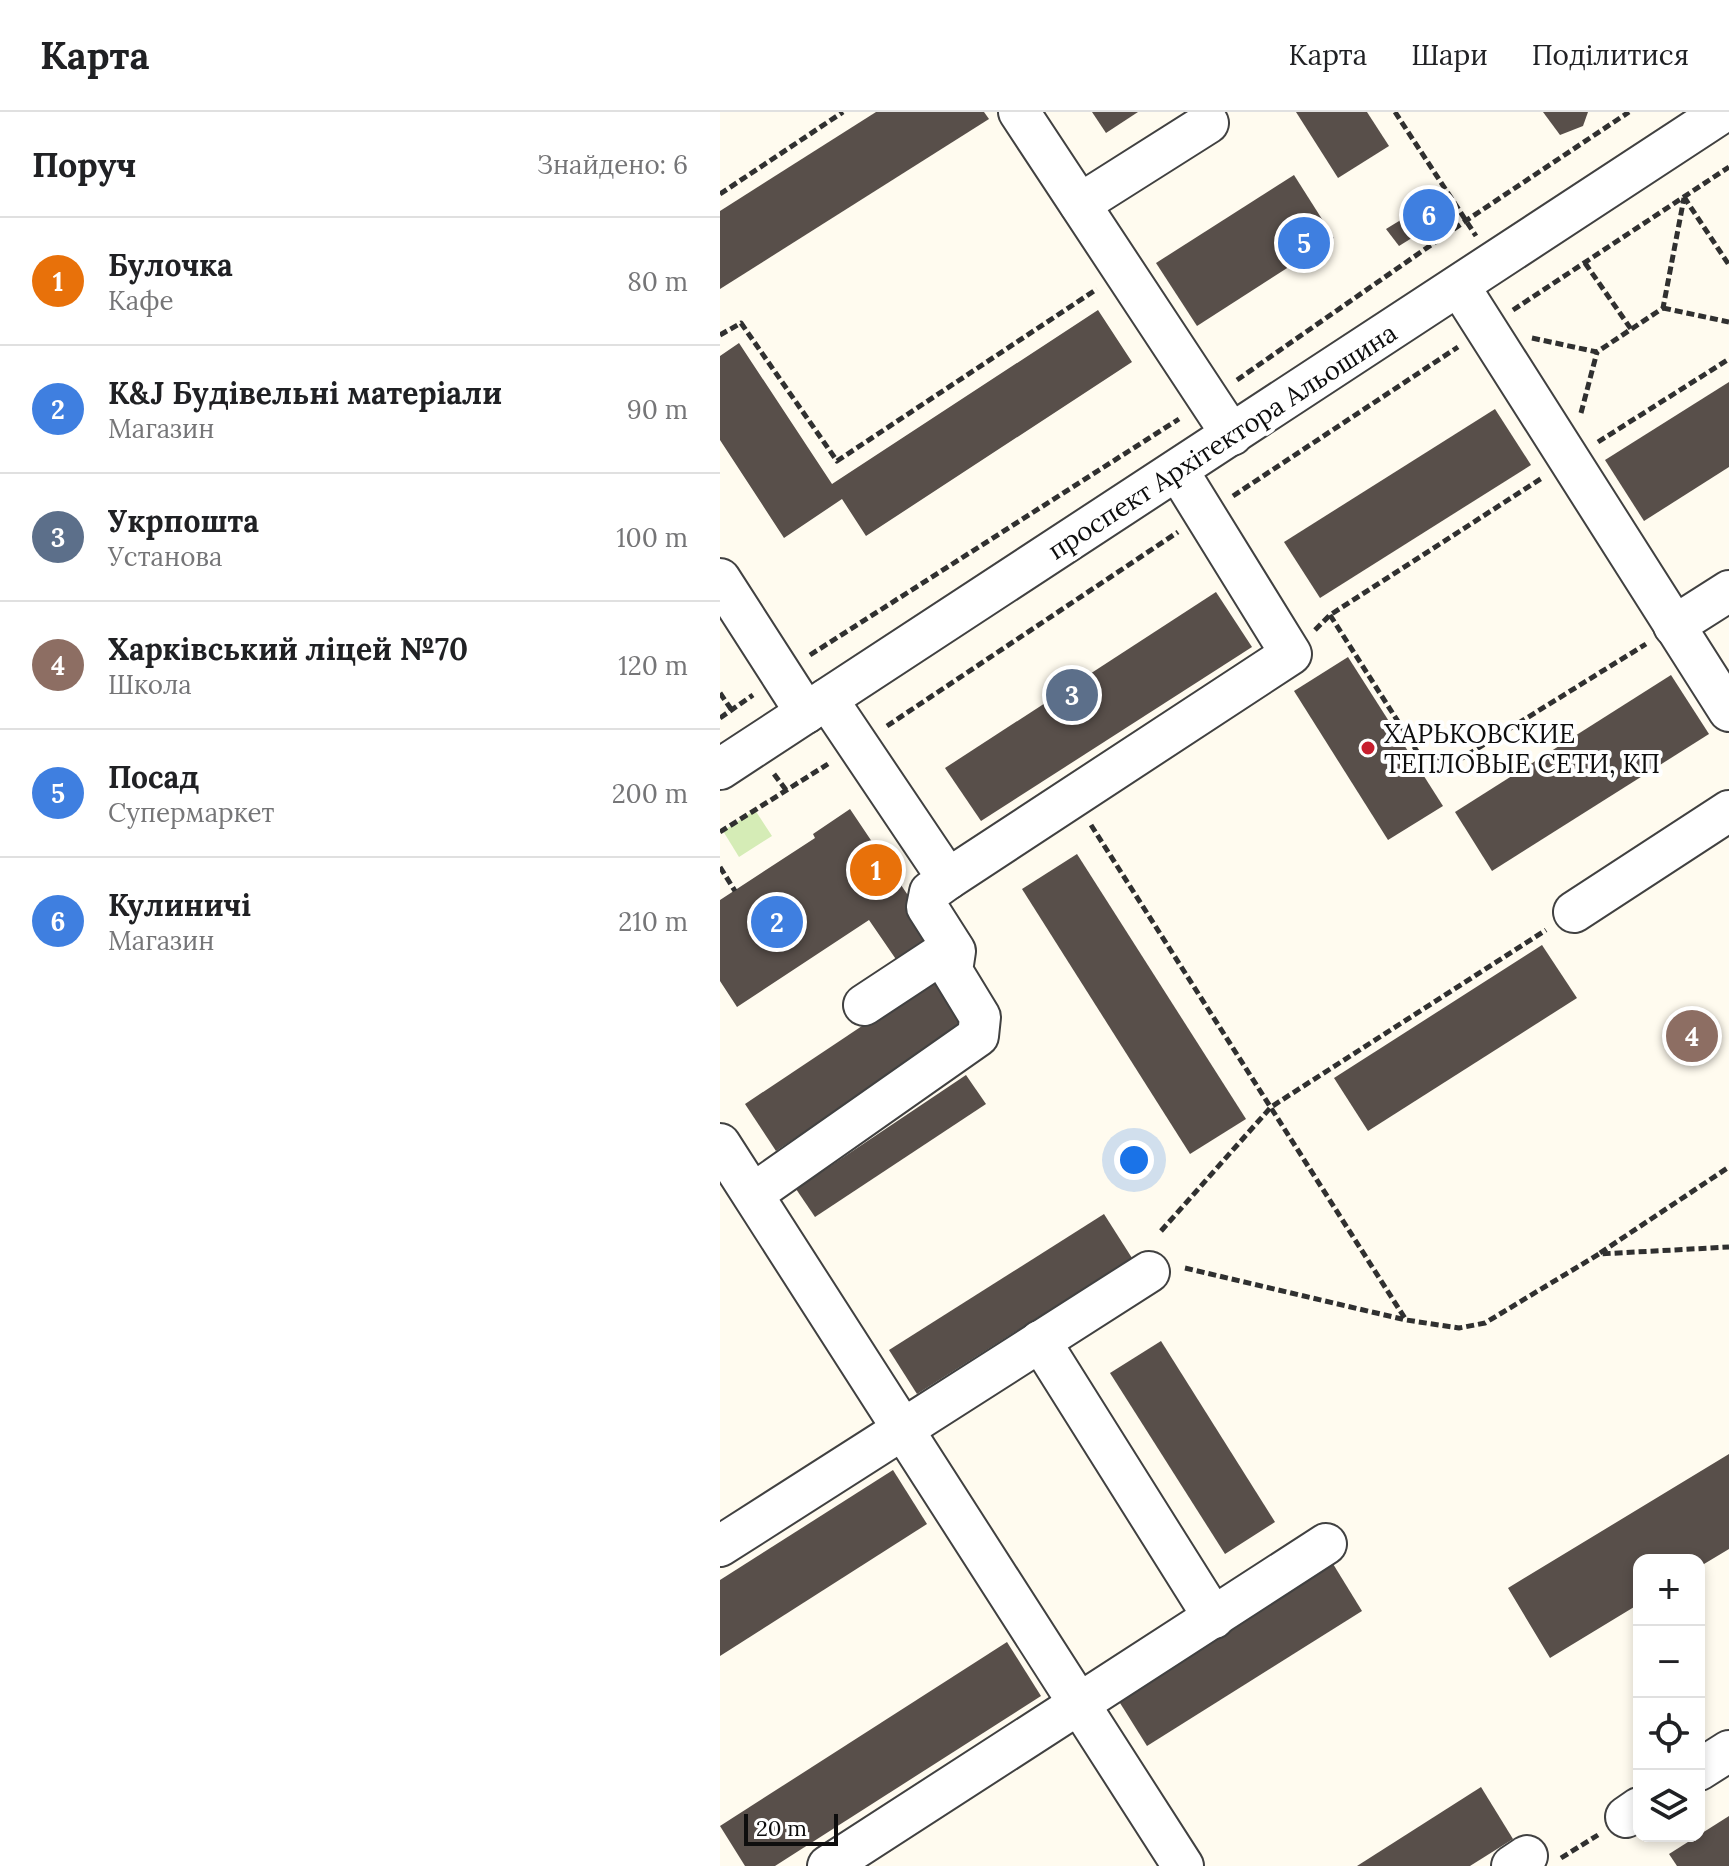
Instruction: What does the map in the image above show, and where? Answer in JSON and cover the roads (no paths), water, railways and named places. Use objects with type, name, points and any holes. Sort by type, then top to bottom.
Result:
[{"type":"street","points":[[1019,112],[1232,435]]},
{"type":"street","name":"проспект Архітектора Альошина","points":[[720,769],[1723,112]]},
{"type":"street","points":[[1080,204],[1208,123]]},
{"type":"street","points":[[1459,286],[1729,711]]},
{"type":"street","points":[[753,1194],[978,1036],[980,1017],[953,978],[956,956],[926,902],[930,892],[1291,654],[1178,471]]},
{"type":"street","points":[[720,579],[817,706],[857,746],[948,879]]},
{"type":"street","points":[[1674,626],[1729,591]]},
{"type":"street","points":[[1574,912],[1729,811]]},
{"type":"street","points":[[864,1005],[952,947]]},
{"type":"street","points":[[720,1144],[1183,1866]]},
{"type":"street","points":[[720,1546],[1040,1341],[1167,1270]]},
{"type":"street","points":[[1040,1341],[1214,1618]]},
{"type":"street","points":[[836,1864],[1326,1544]]},
{"type":"street","points":[[1705,1766],[1729,1751]]},
{"type":"place","name":"Кулиничі","points":[[1429,215]]},
{"type":"place","name":"Посад","points":[[1304,243]]},
{"type":"place","name":"Укрпошта","points":[[1072,695]]},
{"type":"place","name":"ХАРЬКОВСКИЕ ТЕПЛОВЫЕ СЕТИ, КП","points":[[1368,748]]},
{"type":"place","name":"Булочка","points":[[876,870]]},
{"type":"place","name":"K&J Будівельні матеріали","points":[[777,922]]},
{"type":"place","name":"Харківський ліцей №70","points":[[1692,1036]]}]
